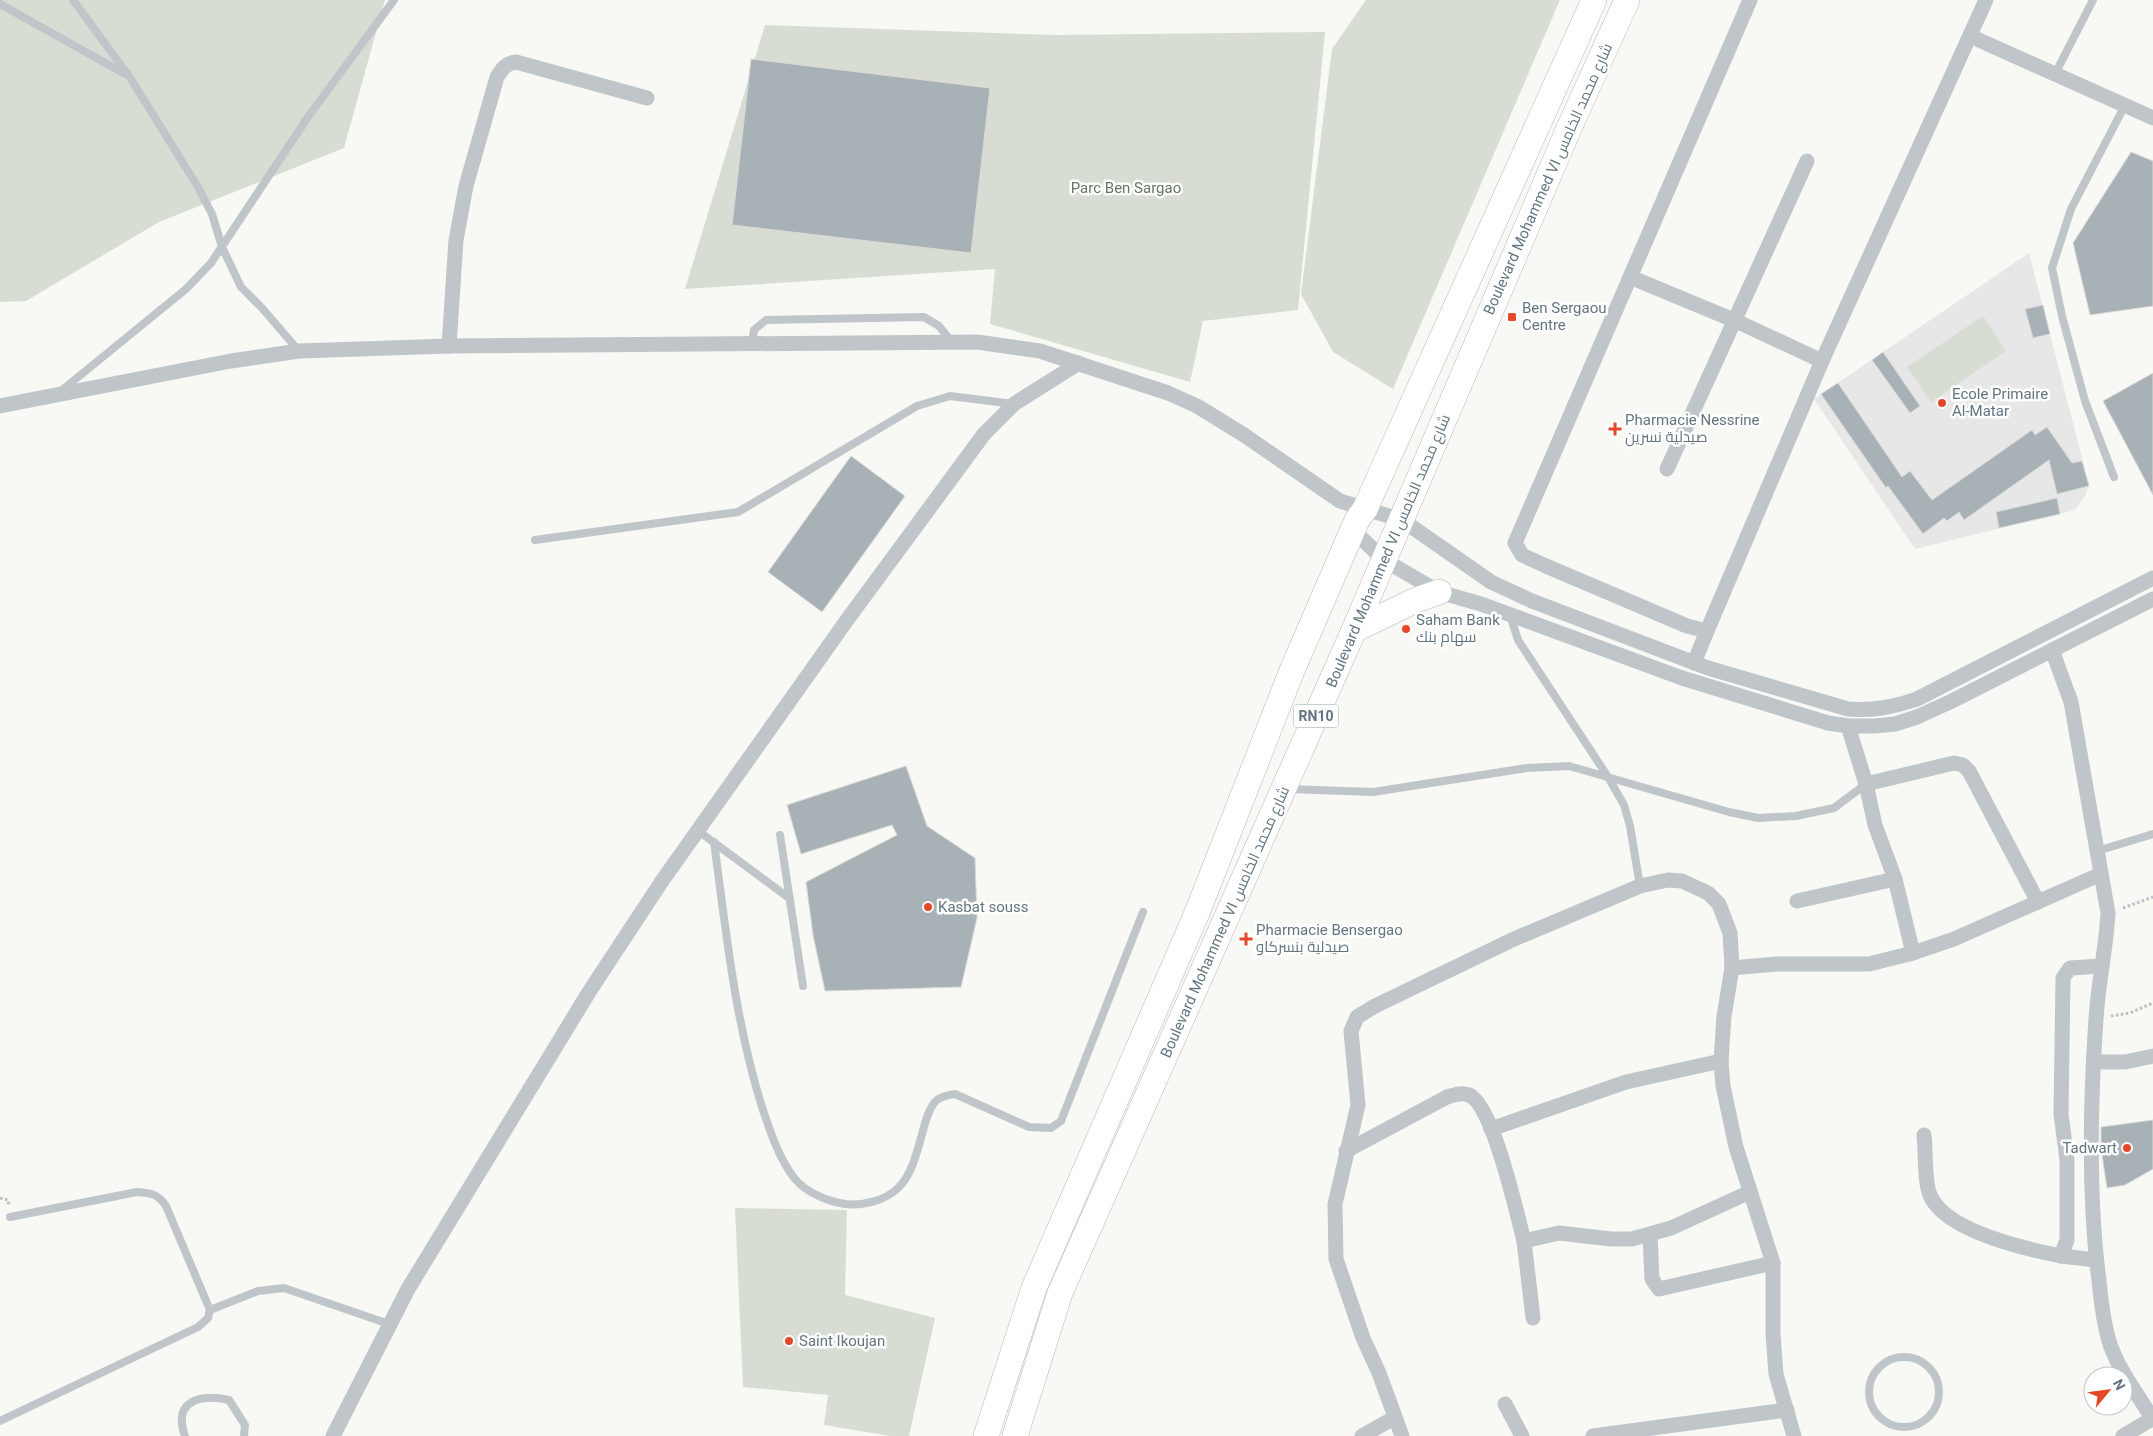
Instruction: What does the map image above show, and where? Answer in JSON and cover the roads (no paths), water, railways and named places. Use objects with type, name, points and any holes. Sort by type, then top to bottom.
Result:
[{"type":"main road","name":"Boulevard Mohammed VI شارع محمد الخامس","points":[[986,1436],[1034,1288],[1197,913],[1291,673],[1353,530],[1594,0]]},
{"type":"main road","name":"Boulevard Mohammed VI شارع محمد الخامس","points":[[1015,1436],[1060,1293],[1354,630],[1570,126],[1627,0]]},
{"type":"main road","points":[[1354,630],[1392,611],[1439,592]]},
{"type":"street","points":[[1707,631],[1687,626],[1546,566],[1522,554],[1515,544],[1750,0]]},
{"type":"street","points":[[1694,663],[1822,361],[1986,0]]},
{"type":"street","points":[[1970,36],[2153,118]]},
{"type":"street","points":[[449,346],[456,240],[464,195],[496,77],[502,69],[509,63],[516,62],[647,98]]},
{"type":"street","points":[[1667,469],[1807,162]]},
{"type":"street","points":[[1630,277],[1736,321],[1822,361]]},
{"type":"street","points":[[0,406],[231,360],[299,351],[449,346],[952,342],[977,342],[1024,347],[1168,393],[1197,406],[1244,435],[1340,501],[1402,520],[1491,582],[1532,601],[1694,663],[1848,709],[1891,708],[1917,699],[2153,578]]},
{"type":"street","points":[[333,1436],[408,1289],[589,992],[662,881],[847,620],[984,434],[1014,404],[1079,363]]},
{"type":"street","points":[[1340,501],[1353,530],[1384,560],[1439,592],[1510,615],[1682,678],[1828,723],[1848,726],[1895,724],[1917,716],[1952,701],[2153,599]]},
{"type":"street","points":[[2052,650],[2070,702],[2108,914],[2096,1018],[2094,1062],[2092,1191],[2096,1260],[2109,1341],[2130,1385],[2153,1419],[2123,1436]]},
{"type":"street","points":[[1848,726],[1866,784],[1875,825],[1895,879],[1913,953]]},
{"type":"street","points":[[1866,784],[1954,763],[1963,765],[1969,771],[2038,902]]},
{"type":"street","points":[[1732,968],[1776,964],[1869,964],[1913,953],[1954,938],[2101,874]]},
{"type":"street","points":[[1797,901],[1895,879]]},
{"type":"street","points":[[1402,1436],[1379,1373],[1344,1288],[1336,1259],[1335,1204],[1346,1151],[1355,1126],[1358,1105],[1351,1041],[1353,1023],[1357,1017],[1375,1006],[1514,939],[1640,886],[1668,880],[1682,881],[1708,893],[1719,904],[1730,933],[1732,968],[1724,1016],[1721,1061],[1727,1115],[1773,1263],[1773,1334],[1776,1374],[1794,1436]]},
{"type":"street","points":[[2061,1256],[2067,1240],[2067,1160],[2061,1114],[2062,978],[2070,968],[2102,966]]},
{"type":"street","points":[[2094,1062],[2125,1062],[2153,1056]]},
{"type":"street","points":[[1491,1129],[1626,1082],[1721,1061]]},
{"type":"street","points":[[1346,1151],[1447,1098],[1458,1094],[1470,1095],[1478,1104],[1491,1129],[1506,1170],[1524,1241],[1533,1318]]},
{"type":"street","points":[[1924,1135],[1929,1193],[1935,1206],[1944,1215],[1999,1240],[2029,1250],[2096,1260]]},
{"type":"street","points":[[1524,1241],[1559,1234],[1632,1239],[1650,1235],[1694,1218],[1750,1192]]},
{"type":"street","points":[[1650,1235],[1652,1279],[1659,1289],[1773,1263]]},
{"type":"street","points":[[1505,1404],[1522,1436]]},
{"type":"street","points":[[1593,1436],[1787,1410]]},
{"type":"street","points":[[1362,1436],[1394,1418]]},
{"type":"lane","points":[[73,0],[129,76],[212,214],[222,246],[241,287],[299,351]]},
{"type":"lane","points":[[58,394],[186,289],[212,263],[308,117],[394,0]]},
{"type":"lane","points":[[2055,74],[2093,0]]},
{"type":"lane","points":[[0,4],[129,76]]},
{"type":"lane","points":[[2114,477],[2085,401],[2062,316],[2052,268],[2071,209],[2124,105]]},
{"type":"lane","points":[[752,344],[754,330],[766,320],[924,317],[939,326],[952,342]]},
{"type":"lane","points":[[535,540],[738,512],[917,406],[950,396],[1014,404]]},
{"type":"lane","points":[[1510,615],[1518,640],[1608,777],[1624,805],[1630,826],[1640,886]]},
{"type":"lane","points":[[1284,788],[1373,792],[1527,768],[1569,766],[1729,812],[1758,818],[1796,816],[1834,808],[1866,784]]},
{"type":"lane","points":[[698,830],[789,898]]},
{"type":"lane","points":[[2097,851],[2153,834]]},
{"type":"lane","points":[[780,835],[803,986]]},
{"type":"lane","points":[[714,842],[737,1008],[747,1055],[771,1134],[795,1179],[814,1194],[834,1202],[856,1205],[882,1198],[898,1188],[911,1169],[931,1108],[938,1099],[948,1095],[955,1094],[1029,1127],[1051,1128],[1061,1121],[1143,912]]},
{"type":"lane","points":[[0,1421],[198,1327],[208,1318],[210,1310],[166,1206],[159,1196],[137,1192],[10,1217]]},
{"type":"lane","points":[[210,1310],[258,1291],[284,1288],[389,1324]]},
{"type":"lane","points":[[1908,1428],[1918,1425],[1930,1416],[1938,1403],[1940,1393],[1935,1374],[1928,1366],[1920,1360],[1900,1357],[1882,1364],[1871,1381],[1870,1401],[1881,1418],[1894,1426],[1908,1428],[1913,1436]]},
{"type":"lane","points":[[185,1436],[180,1423],[183,1410],[193,1401],[210,1396],[229,1400],[245,1425],[244,1436]]},
{"type":"place","name":"Ben Sergaou Centre","points":[[1512,317]]},
{"type":"place","name":"Ecole Primaire Al-Matar","points":[[1942,403]]},
{"type":"place","name":"Pharmacie Nessrine صيدلية نسرين","points":[[1615,429]]},
{"type":"place","name":"Saham Bank سهام بنك","points":[[1406,629]]},
{"type":"place","name":"Kasbat souss","points":[[928,907]]},
{"type":"place","name":"Pharmacie Bensergao صيدلية بنسركاو","points":[[1246,939]]},
{"type":"place","name":"Tadwart","points":[[2127,1148]]},
{"type":"place","name":"Saint Ikoujan","points":[[789,1341]]},
{"type":"park label","name":"Parc Ben Sargao","points":[[1126,188]]}]
